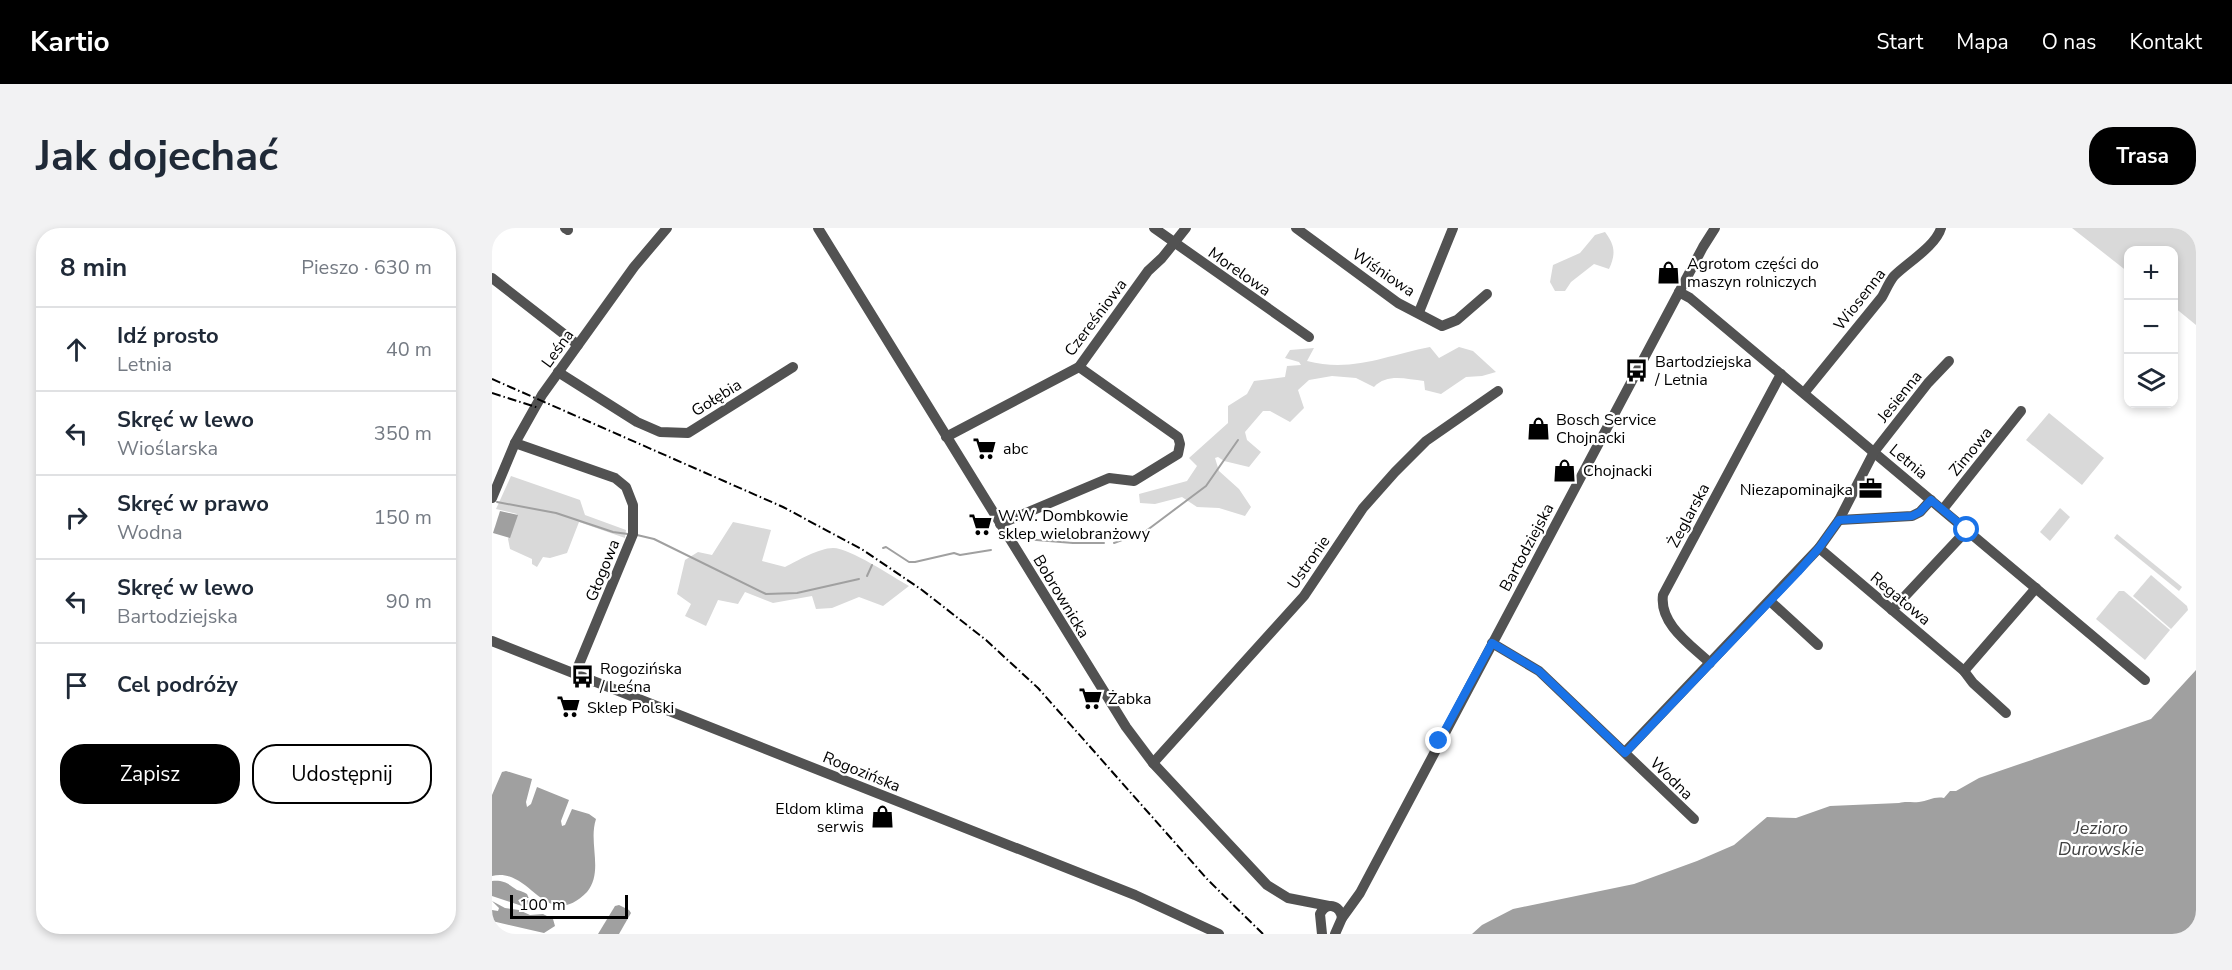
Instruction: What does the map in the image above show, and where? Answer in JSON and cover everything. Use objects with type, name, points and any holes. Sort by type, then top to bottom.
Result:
[{"type":"street","name":"Leśna","points":[[492,498],[515,443],[535,407],[638,261],[668,228]]},
{"type":"street","name":"Bobrownicka","points":[[818,228],[1113,707],[1154,763],[1266,885],[1284,896],[1331,906]]},
{"type":"street","name":"Morelowa","points":[[1154,228],[1309,337]]},
{"type":"street","name":"Czereśniowa","points":[[946,436],[1079,367],[1148,271],[1186,228]]},
{"type":"street","points":[[1419,312],[1453,228]]},
{"type":"street","name":"Bartodziejska","points":[[1338,926],[1360,893],[1715,228]]},
{"type":"street","name":"Wiosenna","points":[[1804,393],[1882,297],[1892,279],[1931,243],[1941,228]]},
{"type":"street","name":"Wiśniowa","points":[[1301,230],[1398,303],[1442,326],[1457,320],[1487,294]]},
{"type":"street","points":[[492,278],[578,345]]},
{"type":"street","name":"Letnia","points":[[1679,292],[1690,298],[2145,680]]},
{"type":"street","name":"Jesienna","points":[[1625,753],[1819,548],[1839,520],[1874,452],[1949,361]]},
{"type":"street","name":"Gołębia","points":[[558,372],[637,422],[660,432],[688,433],[794,367]]},
{"type":"street","points":[[1000,524],[1108,478],[1134,481],[1178,454],[1180,444],[1178,437],[1079,367]]},
{"type":"street","name":"Żeglarska","points":[[1710,663],[1669,622],[1663,611],[1663,596],[1781,374]]},
{"type":"street","name":"Ustronie","points":[[1154,763],[1304,596],[1363,508],[1395,472],[1426,441],[1498,391]]},
{"type":"street","name":"Zimowa","points":[[1943,509],[2021,411]]},
{"type":"street","name":"Głogowa","points":[[515,443],[615,478],[626,487],[633,505],[633,534],[575,674]]},
{"type":"street","points":[[1839,520],[1912,516],[1920,512],[1931,500]]},
{"type":"street","points":[[1892,610],[1967,530]]},
{"type":"street","name":"Regatowa","points":[[1819,548],[1964,671],[1973,683],[2006,713]]},
{"type":"street","points":[[1964,671],[2036,588]]},
{"type":"street","points":[[1770,601],[1818,645]]},
{"type":"street","name":"Rogozińska","points":[[492,642],[1151,902],[1219,934]]},
{"type":"street","name":"Wodna","points":[[1492,643],[1539,671],[1694,819]]},
{"type":"street","name":"Bartodziejska","points":[[1331,906],[1353,894],[1365,880]]},
{"type":"street","points":[[1311,902],[1321,918],[1330,928],[1338,926],[1340,911],[1331,906],[1324,908],[1321,918],[1322,934]]},
{"type":"shaded area","points":[[2072,228],[2196,228],[2196,325],[2178,310],[2178,246],[2124,246],[2124,269]]},
{"type":"shaded area","points":[[1605,232],[1611,241],[1613,250],[1613,259],[1609,269],[1594,264],[1571,282],[1565,291],[1555,291],[1550,282],[1553,265],[1580,253],[1595,235]]},
{"type":"shaded area","points":[[1430,347],[1439,358],[1459,347],[1473,351],[1496,372],[1466,377],[1441,394],[1425,390],[1424,381],[1404,378],[1391,378],[1374,387],[1356,378],[1332,376],[1309,380],[1298,390],[1304,408],[1290,422],[1270,411],[1263,411],[1245,432],[1247,440],[1261,452],[1249,467],[1215,458],[1219,471],[1239,489],[1251,507],[1245,516],[1219,508],[1197,507],[1182,497],[1155,504],[1140,503],[1139,494],[1187,481],[1197,466],[1189,458],[1228,423],[1228,406],[1247,394],[1254,381],[1285,377],[1287,366],[1301,365],[1299,362],[1285,358],[1290,350],[1314,348],[1307,361],[1339,365],[1369,362]]},
{"type":"shaded area","points":[[2049,413],[2104,458],[2082,485],[2026,440]]},
{"type":"shaded area","points":[[511,476],[580,500],[585,515],[626,530],[625,538],[579,522],[567,553],[550,558],[543,557],[537,567],[532,564],[532,559],[510,549],[508,539],[517,514],[496,509]]},
{"type":"shaded area","points":[[2060,508],[2070,517],[2050,541],[2040,532]]},
{"type":"shaded area","points":[[733,522],[771,530],[762,561],[785,567],[821,550],[840,549],[909,586],[883,606],[859,597],[832,608],[816,609],[812,596],[773,603],[745,592],[738,604],[718,600],[706,626],[685,616],[691,604],[677,594],[685,560],[698,552],[712,555]]},
{"type":"shaded area","points":[[2117,534],[2182,587],[2179,591],[2114,538]]},
{"type":"shaded area","points":[[2151,575],[2187,606],[2188,610],[2171,629],[2133,596]]},
{"type":"shaded area","points":[[2119,591],[2124,591],[2170,630],[2145,660],[2096,619]]},
{"type":"water","points":[[500,511],[518,515],[510,538],[493,533]]},
{"type":"water","name":"Jezioro Durowskie","points":[[2196,670],[2196,934],[1472,934],[1482,925],[1513,909],[1634,884],[1697,861],[1734,845],[1767,817],[1796,818],[1830,806],[1916,802],[1944,798],[1950,791],[1956,791],[1979,778],[2151,719]]},
{"type":"water","points":[[506,771],[532,779],[526,802],[527,807],[531,804],[537,787],[569,800],[561,821],[562,826],[565,825],[572,809],[589,814],[596,819],[594,828],[595,866],[592,884],[587,892],[572,903],[560,906],[549,903],[517,880],[506,876],[492,876],[492,795],[502,772]]},
{"type":"water","points":[[492,881],[509,884],[527,894],[530,901],[527,905],[522,906],[492,896]]},
{"type":"water","points":[[492,901],[505,908],[519,910],[530,915],[543,914],[553,919],[555,926],[544,933],[492,921],[492,910],[498,911],[499,908]]},
{"type":"water","points":[[619,905],[631,913],[619,934],[598,934],[615,906]]},
{"type":"waterway","points":[[1114,543],[1146,531],[1206,486],[1238,440]]},
{"type":"waterway","points":[[497,502],[556,513],[613,532],[628,534]]},
{"type":"waterway","points":[[637,535],[654,539],[766,594],[797,593],[859,579]]},
{"type":"waterway","points":[[1024,539],[1104,543]]},
{"type":"waterway","points":[[883,548],[886,547],[909,562],[954,553],[960,555],[991,550]]},
{"type":"waterway","points":[[867,576],[872,565]]},
{"type":"railway","points":[[492,379],[783,507],[863,550],[922,590],[986,640],[1038,688],[1208,880],[1263,934]]},
{"type":"railway","points":[[492,393],[539,408]]},
{"type":"place","name":"Agrotom części do maszyn rolniczych","points":[[1669,272]]},
{"type":"place","name":"Bartodziejska / Letnia","points":[[1637,370]]},
{"type":"place","name":"Bosch Service Chojnacki","points":[[1538,428]]},
{"type":"place","name":"abc","points":[[985,448]]},
{"type":"place","name":"Chojnacki","points":[[1565,470]]},
{"type":"place","name":"Niezapominajka","points":[[1871,489]]},
{"type":"place","name":"W.W. Dombkowie sklep wielobranżowy","points":[[980,524]]},
{"type":"place","name":"Rogozińska / Leśna","points":[[582,677]]},
{"type":"place","name":"Żabka","points":[[1090,698]]},
{"type":"place","name":"Sklep Polski","points":[[569,707]]},
{"type":"place","name":"Eldom klima serwis","points":[[882,817]]},
{"type":"route","points":[[1439,741],[1492,643],[1539,671],[1625,753],[1798,572],[1839,520],[1912,516],[1920,512],[1931,500],[1967,530]]}]
